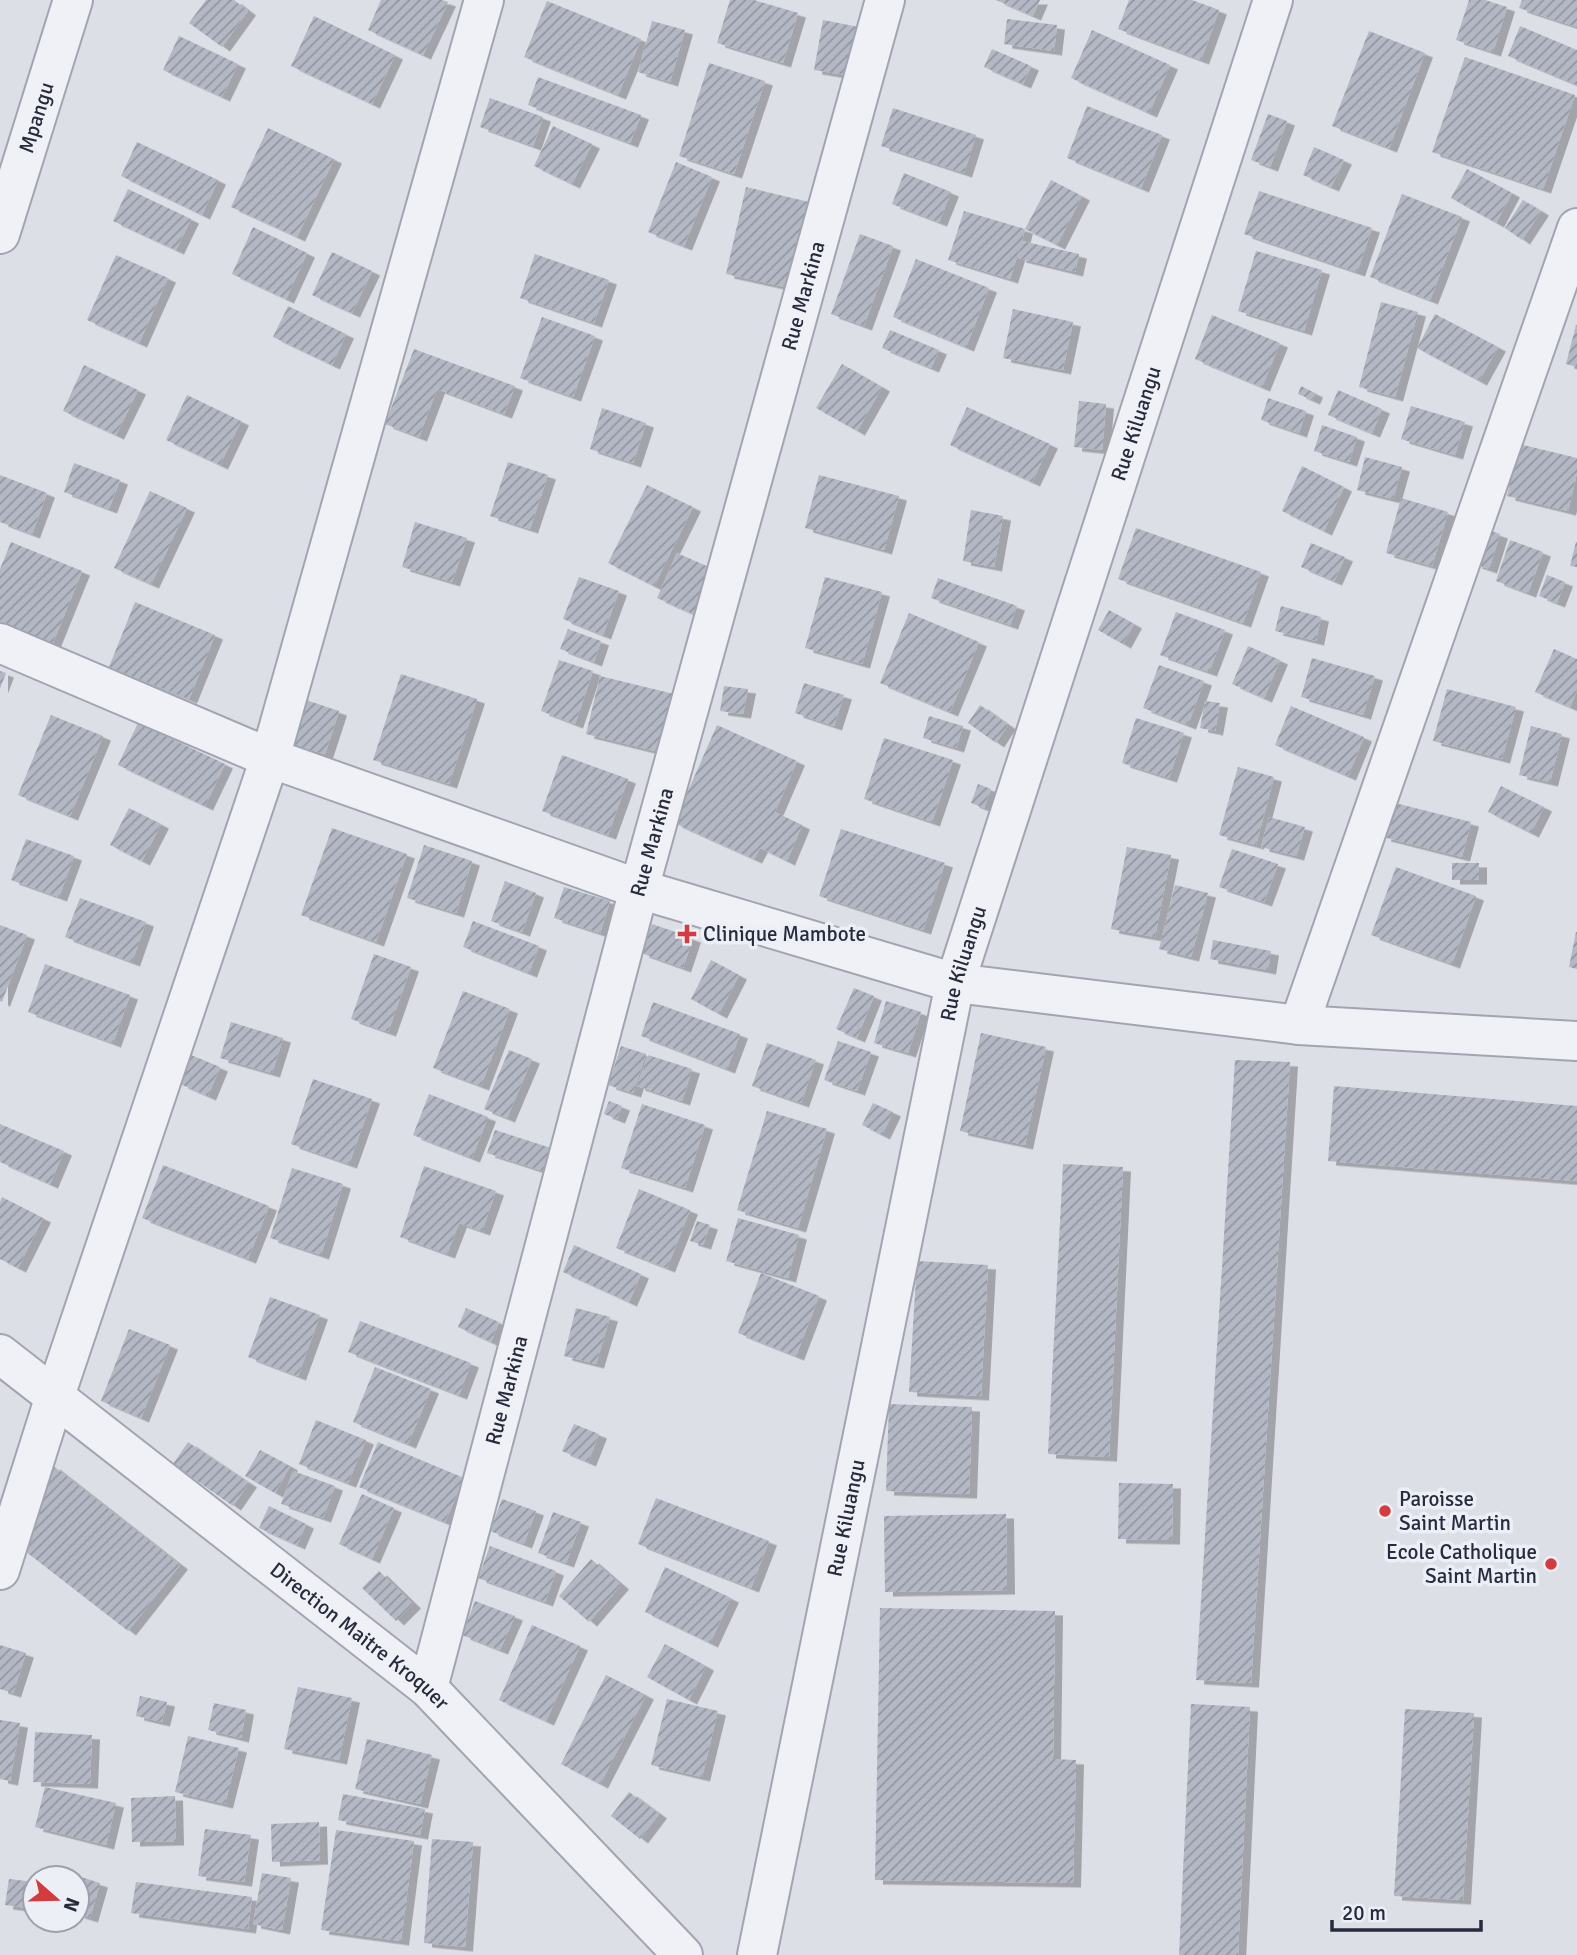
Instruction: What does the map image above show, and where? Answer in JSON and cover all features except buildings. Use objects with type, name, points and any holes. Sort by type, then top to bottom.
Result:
[{"type":"street","name":"Mpangu","points":[[0,234],[73,0]]},
{"type":"street","points":[[0,1570],[55,1396],[270,758],[484,0]]},
{"type":"street","name":"Rue Markina","points":[[428,1688],[639,889],[886,0]]},
{"type":"street","name":"Rue Kiluangu","points":[[757,1955],[955,983],[1273,0]]},
{"type":"street","points":[[1299,1025],[1577,228]]},
{"type":"street","points":[[0,643],[270,758],[639,889],[955,983],[1299,1025],[1577,1041]]},
{"type":"street","name":"Direction Maitre Kroquer","points":[[0,1354],[428,1688],[684,1955]]},
{"type":"place","name":"Clinique Mambote","points":[[687,934]]},
{"type":"place","name":"Paroisse Saint Martin","points":[[1385,1511]]},
{"type":"place","name":"Ecole Catholique Saint Martin","points":[[1551,1564]]}]
